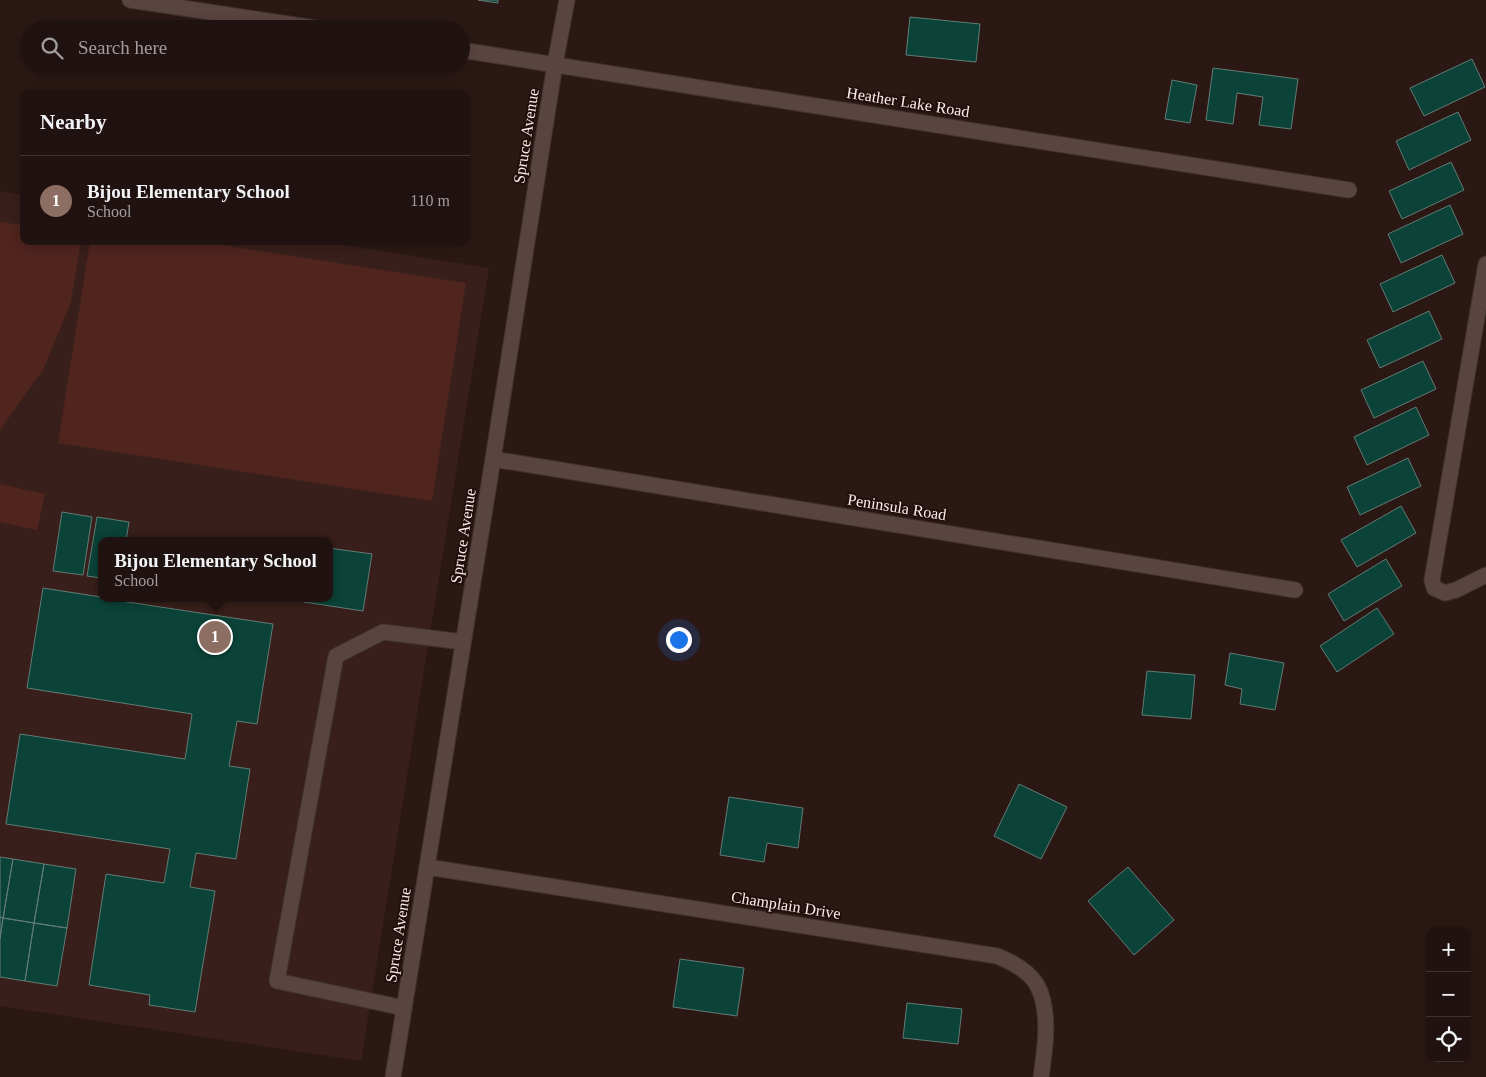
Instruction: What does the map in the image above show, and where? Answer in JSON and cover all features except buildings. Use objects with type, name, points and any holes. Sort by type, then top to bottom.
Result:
[{"type":"street","points":[[130,0],[262,20]]},
{"type":"street","name":"Spruce Avenue","points":[[393,1077],[567,0]]},
{"type":"street","name":"Heather Lake Road","points":[[470,51],[1349,190]]},
{"type":"street","points":[[1486,264],[1432,580],[1434,588],[1445,593],[1456,590],[1486,575]]},
{"type":"street","name":"Peninsula Road","points":[[493,459],[1295,590]]},
{"type":"street","points":[[404,1008],[277,982],[336,656],[382,632],[463,642]]},
{"type":"street","name":"Champlain Drive","points":[[427,867],[998,956],[1014,963],[1031,978],[1037,985],[1041,995],[1046,1043],[1041,1077]]},
{"type":"shaded area","points":[[0,191],[20,194],[20,245],[343,245],[489,268],[361,1061],[0,1006]]},
{"type":"shaded area","points":[[0,222],[20,224],[20,245],[80,245],[71,302],[44,368],[0,430]]},
{"type":"shaded area","points":[[89,245],[222,245],[466,283],[432,501],[58,443]]},
{"type":"shaded area","points":[[0,484],[45,494],[37,530],[0,522]]},
{"type":"place","name":"Bijou Elementary School","points":[[215,637]]}]
